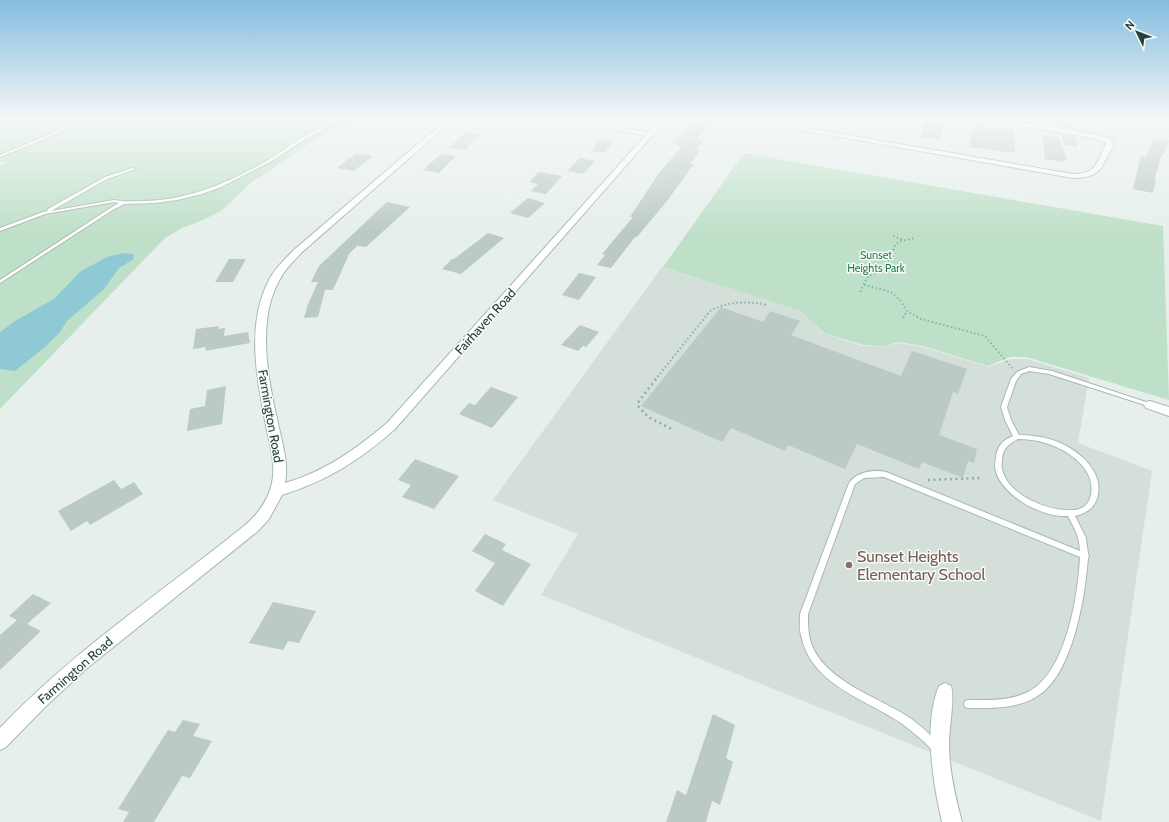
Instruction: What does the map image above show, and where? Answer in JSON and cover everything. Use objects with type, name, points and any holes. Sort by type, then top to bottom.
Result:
[{"type":"street","name":"Farmington Road","points":[[0,741],[22,717],[93,652],[252,528],[264,515],[278,491],[281,476],[262,372],[260,350],[261,330],[266,301],[272,283],[284,266],[298,251],[408,156]]},
{"type":"street","name":"Fairhaven Road","points":[[278,491],[302,484],[339,466],[358,454],[391,426],[631,156]]},
{"type":"street","points":[[959,156],[1073,176],[1086,176],[1095,172],[1104,156]]},
{"type":"street","points":[[1150,405],[1169,412]]},
{"type":"street","points":[[945,692],[940,717],[940,751],[946,798],[952,822]]},
{"type":"lane","points":[[0,230],[44,214],[114,201],[123,203],[154,202],[201,193],[220,186],[276,156]]},
{"type":"lane","points":[[44,214],[106,178],[134,169]]},
{"type":"lane","points":[[0,282],[103,214],[123,203]]},
{"type":"lane","points":[[1017,437],[1008,420],[1004,407],[1013,380],[1019,373],[1029,370],[1050,372],[1150,405]]},
{"type":"lane","points":[[1017,437],[1032,437],[1049,441],[1080,460],[1090,469],[1095,481],[1095,493],[1092,503],[1083,511],[1070,514],[1052,512],[1033,505],[1017,495],[1004,483],[998,472],[999,454],[1000,449],[1008,441],[1017,437]]},
{"type":"lane","points":[[940,751],[911,724],[833,678],[819,664],[810,652],[804,640],[804,614],[852,483],[857,477],[884,474],[1085,556]]},
{"type":"lane","points":[[968,704],[1005,704],[1024,699],[1041,689],[1053,675],[1063,656],[1073,625],[1082,582],[1085,556],[1083,539],[1070,514]]},
{"type":"path","points":[[893,236],[903,240]]},
{"type":"path","points":[[860,292],[868,276],[882,271],[888,264],[893,247],[896,244],[903,240],[914,238]]},
{"type":"path","points":[[869,266],[882,271]]},
{"type":"path","points":[[864,284],[891,292],[900,300],[907,311],[928,322],[985,336],[989,339],[1001,356],[1019,373]]},
{"type":"path","points":[[674,430],[648,417],[638,406],[639,400],[710,311],[715,307],[754,302],[767,305]]},
{"type":"path","points":[[903,318],[907,311]]},
{"type":"path","points":[[928,480],[980,478]]},
{"type":"shaded area","name":"Sunset Heights Elementary School","points":[[662,267],[800,311],[823,333],[862,346],[885,346],[899,343],[923,347],[989,367],[1011,359],[1027,359],[1089,378],[1078,443],[1152,471],[1101,821],[541,595],[578,534],[493,500]]},
{"type":"green space","points":[[0,156],[290,156],[252,182],[221,211],[182,228],[165,238],[0,409],[0,165],[5,162],[0,162]]},
{"type":"green space","name":"Sunset Heights Park","points":[[742,156],[763,156],[1163,226],[1169,400],[1026,357],[1010,357],[988,366],[923,346],[898,342],[884,346],[863,345],[824,333],[800,311],[663,267]]},
{"type":"water","points":[[124,253],[133,254],[134,259],[119,268],[104,289],[67,321],[60,332],[45,347],[15,371],[0,369],[0,332],[15,321],[54,299],[81,271],[107,257]]},
{"type":"building","points":[[352,156],[373,156],[354,171],[337,168]]},
{"type":"building","points":[[438,156],[456,156],[439,173],[423,170]]},
{"type":"building","points":[[673,156],[696,156],[690,163],[694,164],[667,201],[637,237],[635,237],[611,268],[597,265],[605,255],[602,254],[633,217],[630,217],[659,173]]},
{"type":"building","points":[[1045,156],[1066,156],[1067,160],[1064,160],[1064,162],[1045,159]]},
{"type":"building","points":[[1141,156],[1161,156],[1154,181],[1156,181],[1153,193],[1133,189]]},
{"type":"building","points":[[580,158],[595,161],[583,174],[567,171]]},
{"type":"building","points":[[539,172],[562,176],[546,194],[531,191],[538,184],[529,182]]},
{"type":"building","points":[[528,198],[545,203],[528,218],[510,213]]},
{"type":"building","points":[[387,202],[410,207],[366,247],[357,246],[349,254],[333,290],[325,290],[318,317],[304,318],[308,304],[318,282],[311,282],[319,266]]},
{"type":"building","points":[[488,233],[504,238],[461,274],[442,269],[452,259]]},
{"type":"building","points":[[229,259],[246,259],[233,282],[215,282]]},
{"type":"building","points":[[579,273],[596,277],[579,300],[562,295]]},
{"type":"building","points":[[721,307],[763,322],[770,311],[800,321],[791,335],[901,376],[912,351],[967,369],[958,394],[953,392],[939,435],[977,449],[974,463],[968,461],[963,478],[922,462],[919,469],[857,444],[845,469],[788,445],[785,451],[731,428],[722,442],[641,406]]},
{"type":"building","points":[[580,325],[599,332],[586,347],[583,346],[578,351],[561,345]]},
{"type":"building","points":[[219,326],[218,329],[225,328],[224,336],[248,332],[250,343],[205,351],[206,347],[193,349],[196,329]]},
{"type":"building","points":[[226,386],[222,424],[187,431],[190,409],[205,406],[207,390]]},
{"type":"building","points":[[491,387],[518,397],[492,428],[459,414],[469,403],[475,405]]},
{"type":"building","points":[[415,459],[459,476],[434,509],[402,497],[411,485],[398,480]]},
{"type":"building","points":[[114,480],[121,489],[134,482],[143,494],[90,525],[87,521],[71,531],[58,511]]},
{"type":"building","points":[[485,534],[506,544],[502,550],[531,564],[503,606],[475,591],[495,563],[472,551]]},
{"type":"building","points":[[33,594],[51,603],[27,624],[41,631],[0,670],[0,635],[17,620],[9,616]]},
{"type":"building","points":[[273,602],[316,611],[299,643],[288,641],[283,650],[249,643]]},
{"type":"building","points":[[713,714],[735,725],[726,758],[733,762],[720,805],[712,801],[706,822],[666,822],[677,790],[686,795]]},
{"type":"building","points":[[183,720],[200,724],[193,736],[212,741],[190,778],[182,776],[154,822],[123,822],[129,812],[118,809],[168,730],[175,732]]},
{"type":"place","name":"Sunset Heights Elementary School","points":[[849,565]]}]
